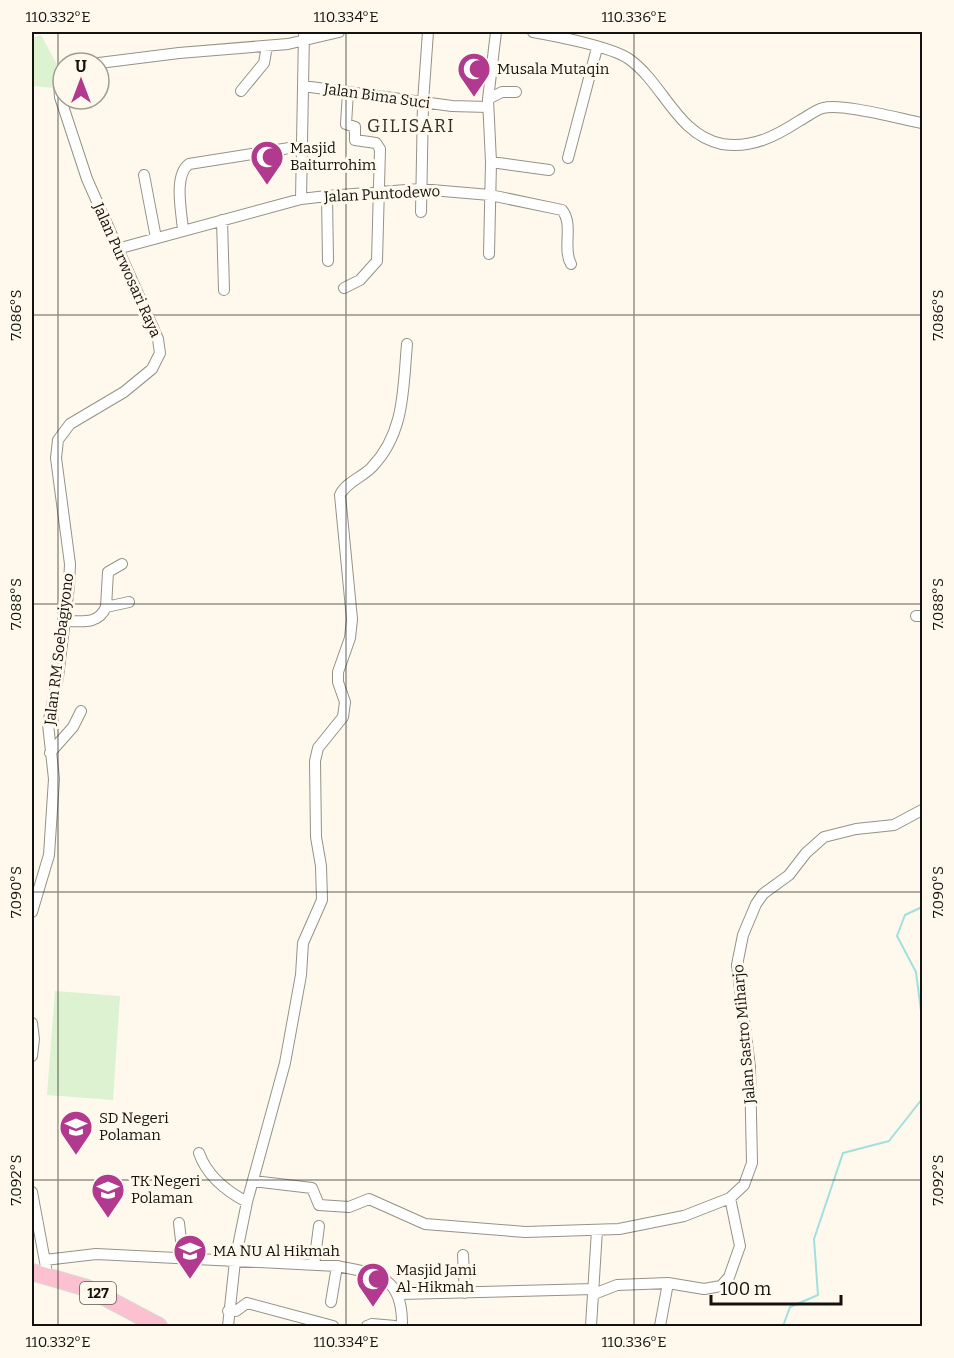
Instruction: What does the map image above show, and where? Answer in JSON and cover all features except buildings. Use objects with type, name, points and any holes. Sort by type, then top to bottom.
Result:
[{"type":"main road","name":"127","points":[[41,1269],[87,1288],[159,1326]]},
{"type":"street","points":[[111,61],[267,46],[304,36],[339,32]]},
{"type":"street","points":[[421,212],[423,102],[428,32]]},
{"type":"street","points":[[489,254],[491,162],[488,103],[496,32]]},
{"type":"street","points":[[533,32],[627,58],[650,78],[685,124],[704,138],[723,144],[747,145],[771,138],[823,108],[840,108],[922,123]]},
{"type":"street","points":[[301,199],[304,36]]},
{"type":"street","points":[[241,91],[264,63],[267,46]]},
{"type":"street","points":[[568,158],[597,48]]},
{"type":"street","name":"Jalan Bima Suci","points":[[303,86],[423,102],[488,103],[502,92],[516,92]]},
{"type":"street","points":[[345,288],[360,280],[377,261],[379,147],[376,143],[356,140],[356,127],[346,124],[348,92]]},
{"type":"street","name":"Jalan Purwosari Raya","points":[[64,111],[87,178],[158,339],[158,359],[132,386],[70,424]]},
{"type":"street","points":[[183,231],[180,180],[183,168],[189,164],[302,146]]},
{"type":"street","points":[[491,162],[549,170]]},
{"type":"street","points":[[144,175],[156,238]]},
{"type":"street","name":"Jalan Puntodewo","points":[[117,249],[301,199],[420,189],[490,195],[564,212],[568,258],[571,264]]},
{"type":"street","points":[[327,196],[328,261]]},
{"type":"street","points":[[222,220],[224,290]]},
{"type":"street","points":[[228,1326],[235,1261],[252,1181],[285,1063],[301,975],[303,943],[322,900],[321,866],[316,837],[315,761],[318,748],[339,725],[345,712],[338,672],[350,639],[352,619],[340,495],[373,467],[397,423],[406,386],[407,344]]},
{"type":"street","name":"Jalan RM Soebagiyono","points":[[32,912],[49,855],[54,779],[48,724],[66,621],[70,564],[56,458],[61,434],[70,424]]},
{"type":"street","points":[[66,621],[94,620],[103,614],[106,607],[108,572],[122,564]]},
{"type":"street","points":[[106,607],[129,602]]},
{"type":"street","points":[[50,753],[73,727],[81,711]]},
{"type":"street","name":"Jalan Sastro Miharjo","points":[[730,1198],[744,1185],[752,1162],[750,1067],[737,965],[743,935],[756,904],[763,894],[789,875],[806,853],[824,837],[848,830],[894,825],[922,810]]},
{"type":"street","points":[[32,1023],[34,1039],[32,1056]]},
{"type":"street","points":[[199,1153],[204,1165],[222,1186],[247,1202]]},
{"type":"street","points":[[32,1192],[41,1269],[96,1254],[337,1266],[379,1277],[400,1294],[594,1291],[616,1285],[669,1283],[704,1289],[721,1286],[727,1280],[738,1254],[740,1236],[730,1198],[684,1216],[619,1229],[507,1231],[425,1224],[410,1215],[386,1209],[369,1199],[349,1207],[319,1205],[312,1188],[252,1181]]},
{"type":"street","points":[[179,1223],[183,1258]]},
{"type":"street","points":[[314,1265],[319,1226]]},
{"type":"street","points":[[591,1326],[597,1230]]},
{"type":"street","points":[[463,1255],[465,1293]]},
{"type":"street","points":[[331,1302],[337,1266]]},
{"type":"street","points":[[660,1326],[669,1283]]},
{"type":"street","points":[[400,1294],[402,1326]]},
{"type":"street","points":[[228,1311],[236,1311],[247,1304],[333,1326]]},
{"type":"street","points":[[366,1326],[372,1324],[395,1326]]},
{"type":"green space","points":[[41,35],[51,53],[51,88],[32,86],[32,38]]},
{"type":"green space","points":[[55,991],[120,996],[113,1100],[47,1095]]},
{"type":"waterway","points":[[922,907],[905,915],[897,936],[916,972],[922,1019]]},
{"type":"waterway","points":[[783,1326],[790,1307],[818,1295],[814,1239],[843,1153],[889,1141],[922,1099]]},
{"type":"place","name":"Musala Mutaqin","points":[[474,98]]},
{"type":"place","name":"Masjid Baiturrohim","points":[[267,186]]},
{"type":"place","name":"SD Negeri Polaman","points":[[76,1156]]},
{"type":"place","name":"TK Negeri Polaman","points":[[108,1219]]},
{"type":"place","name":"MA NU Al Hikmah","points":[[190,1280]]},
{"type":"place","name":"Masjid Jami Al-Hikmah","points":[[373,1308]]},
{"type":"district","name":"GILISARI","points":[[411,126]]}]
